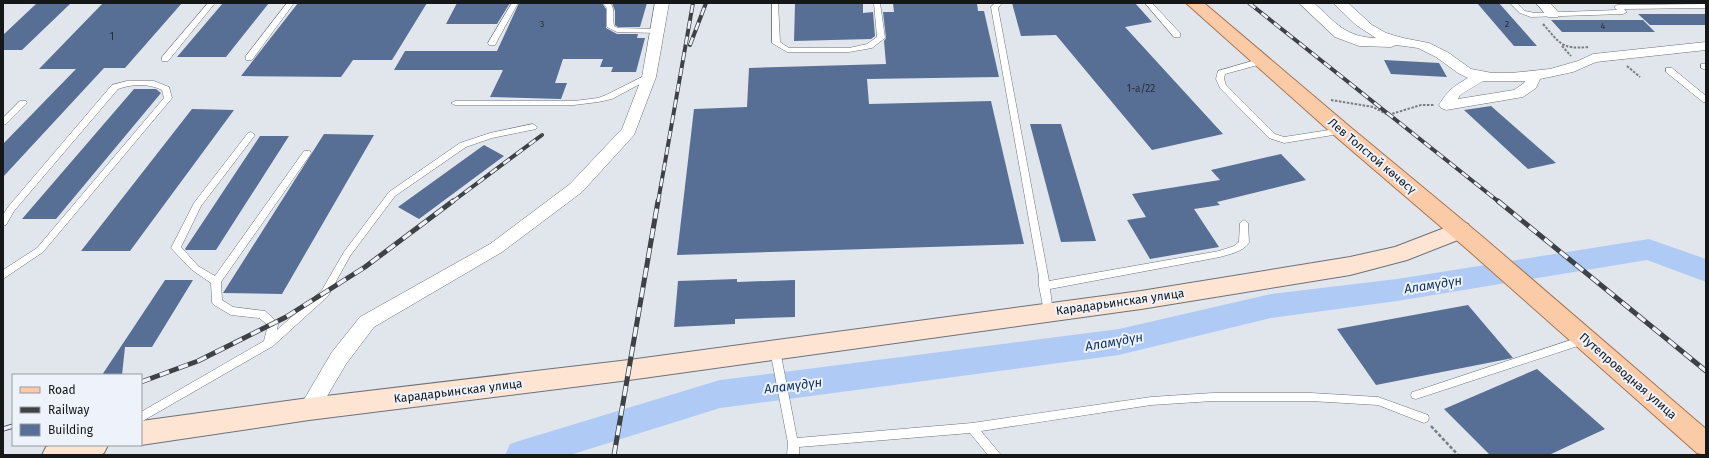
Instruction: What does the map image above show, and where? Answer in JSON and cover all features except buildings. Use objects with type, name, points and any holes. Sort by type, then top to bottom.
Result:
[{"type":"main road","name":"Лев Толстой көчөсү","points":[[1194,3],[1342,132],[1468,237],[1550,308]]},
{"type":"main road","name":"Путепроводная улица","points":[[1550,308],[1706,445]]},
{"type":"street","points":[[309,409],[339,358],[367,322],[496,248],[576,188],[629,131],[649,77],[662,3]]},
{"type":"street","points":[[1306,3],[1340,34],[1359,42],[1403,43]]},
{"type":"street","points":[[1340,3],[1366,28],[1382,37],[1403,43],[1423,46],[1446,57],[1466,73],[1481,76],[1507,78],[1533,76],[1588,62],[1593,53],[1706,46]]},
{"type":"street","points":[[1543,3],[1553,14]]},
{"type":"street","points":[[1446,105],[1454,92],[1481,76]]},
{"type":"street","points":[[1446,105],[1518,94],[1531,85],[1533,76]]},
{"type":"street","name":"Карадарьинская улица","points":[[142,433],[309,409],[621,371],[776,357],[1350,266],[1468,237]]},
{"type":"street","points":[[56,455],[92,446]]},
{"type":"lane","points":[[165,58],[212,3]]},
{"type":"lane","points":[[248,58],[291,3]]},
{"type":"lane","points":[[492,43],[515,3]]},
{"type":"lane","points":[[606,3],[610,6],[611,11],[609,23],[611,27],[617,30],[658,30]]},
{"type":"lane","points":[[775,3],[776,43],[787,50],[849,50],[869,46],[881,38],[877,3]]},
{"type":"lane","points":[[999,3],[994,7],[1044,276],[1048,313]]},
{"type":"lane","points":[[1148,3],[1177,35]]},
{"type":"lane","points":[[1513,3],[1520,12],[1526,15],[1623,12],[1618,7],[1706,6]]},
{"type":"lane","points":[[1262,62],[1221,73],[1220,79],[1223,86],[1272,136],[1284,140],[1342,132]]},
{"type":"lane","points":[[1669,70],[1706,100]]},
{"type":"lane","points":[[454,103],[574,103],[598,100],[609,97],[649,77]]},
{"type":"lane","points":[[3,223],[11,209],[114,87],[127,83],[154,83],[166,90],[168,98],[40,250],[3,275]]},
{"type":"lane","points":[[3,122],[23,103]]},
{"type":"lane","points":[[142,416],[269,343],[325,293],[347,254],[392,194],[462,145],[490,136],[533,127]]},
{"type":"lane","points":[[216,281],[195,268],[176,248],[197,205],[251,135]]},
{"type":"lane","points":[[269,343],[273,324],[262,314],[231,311],[217,302],[216,281],[307,153]]},
{"type":"lane","points":[[1044,286],[1220,254],[1237,248],[1244,243],[1244,223]]},
{"type":"lane","points":[[1416,395],[1586,339]]},
{"type":"lane","points":[[776,357],[793,443],[793,455]]},
{"type":"lane","points":[[793,443],[972,428],[1151,401],[1213,397],[1311,397],[1378,401],[1424,418]]},
{"type":"lane","points":[[972,428],[994,455]]},
{"type":"path","points":[[1535,15],[1562,45],[1593,53]]},
{"type":"path","points":[[1328,100],[1373,107],[1388,115],[1422,105],[1446,105]]},
{"type":"path","points":[[1424,418],[1458,455]]},
{"type":"waterway","name":"Аламүдүн","points":[[522,455],[720,394],[1119,342],[1271,306],[1397,290],[1649,249],[1706,271]]},
{"type":"railway","points":[[658,202],[693,3]]},
{"type":"railway","points":[[690,45],[706,3]]},
{"type":"railway","points":[[1249,3],[1499,202]]},
{"type":"railway","points":[[452,202],[542,135]]},
{"type":"railway","points":[[142,382],[198,361],[286,317],[365,267],[453,201]]},
{"type":"railway","points":[[614,455],[658,201]]},
{"type":"railway","points":[[1498,201],[1706,371]]},
{"type":"railway","points":[[3,429],[12,426]]}]
